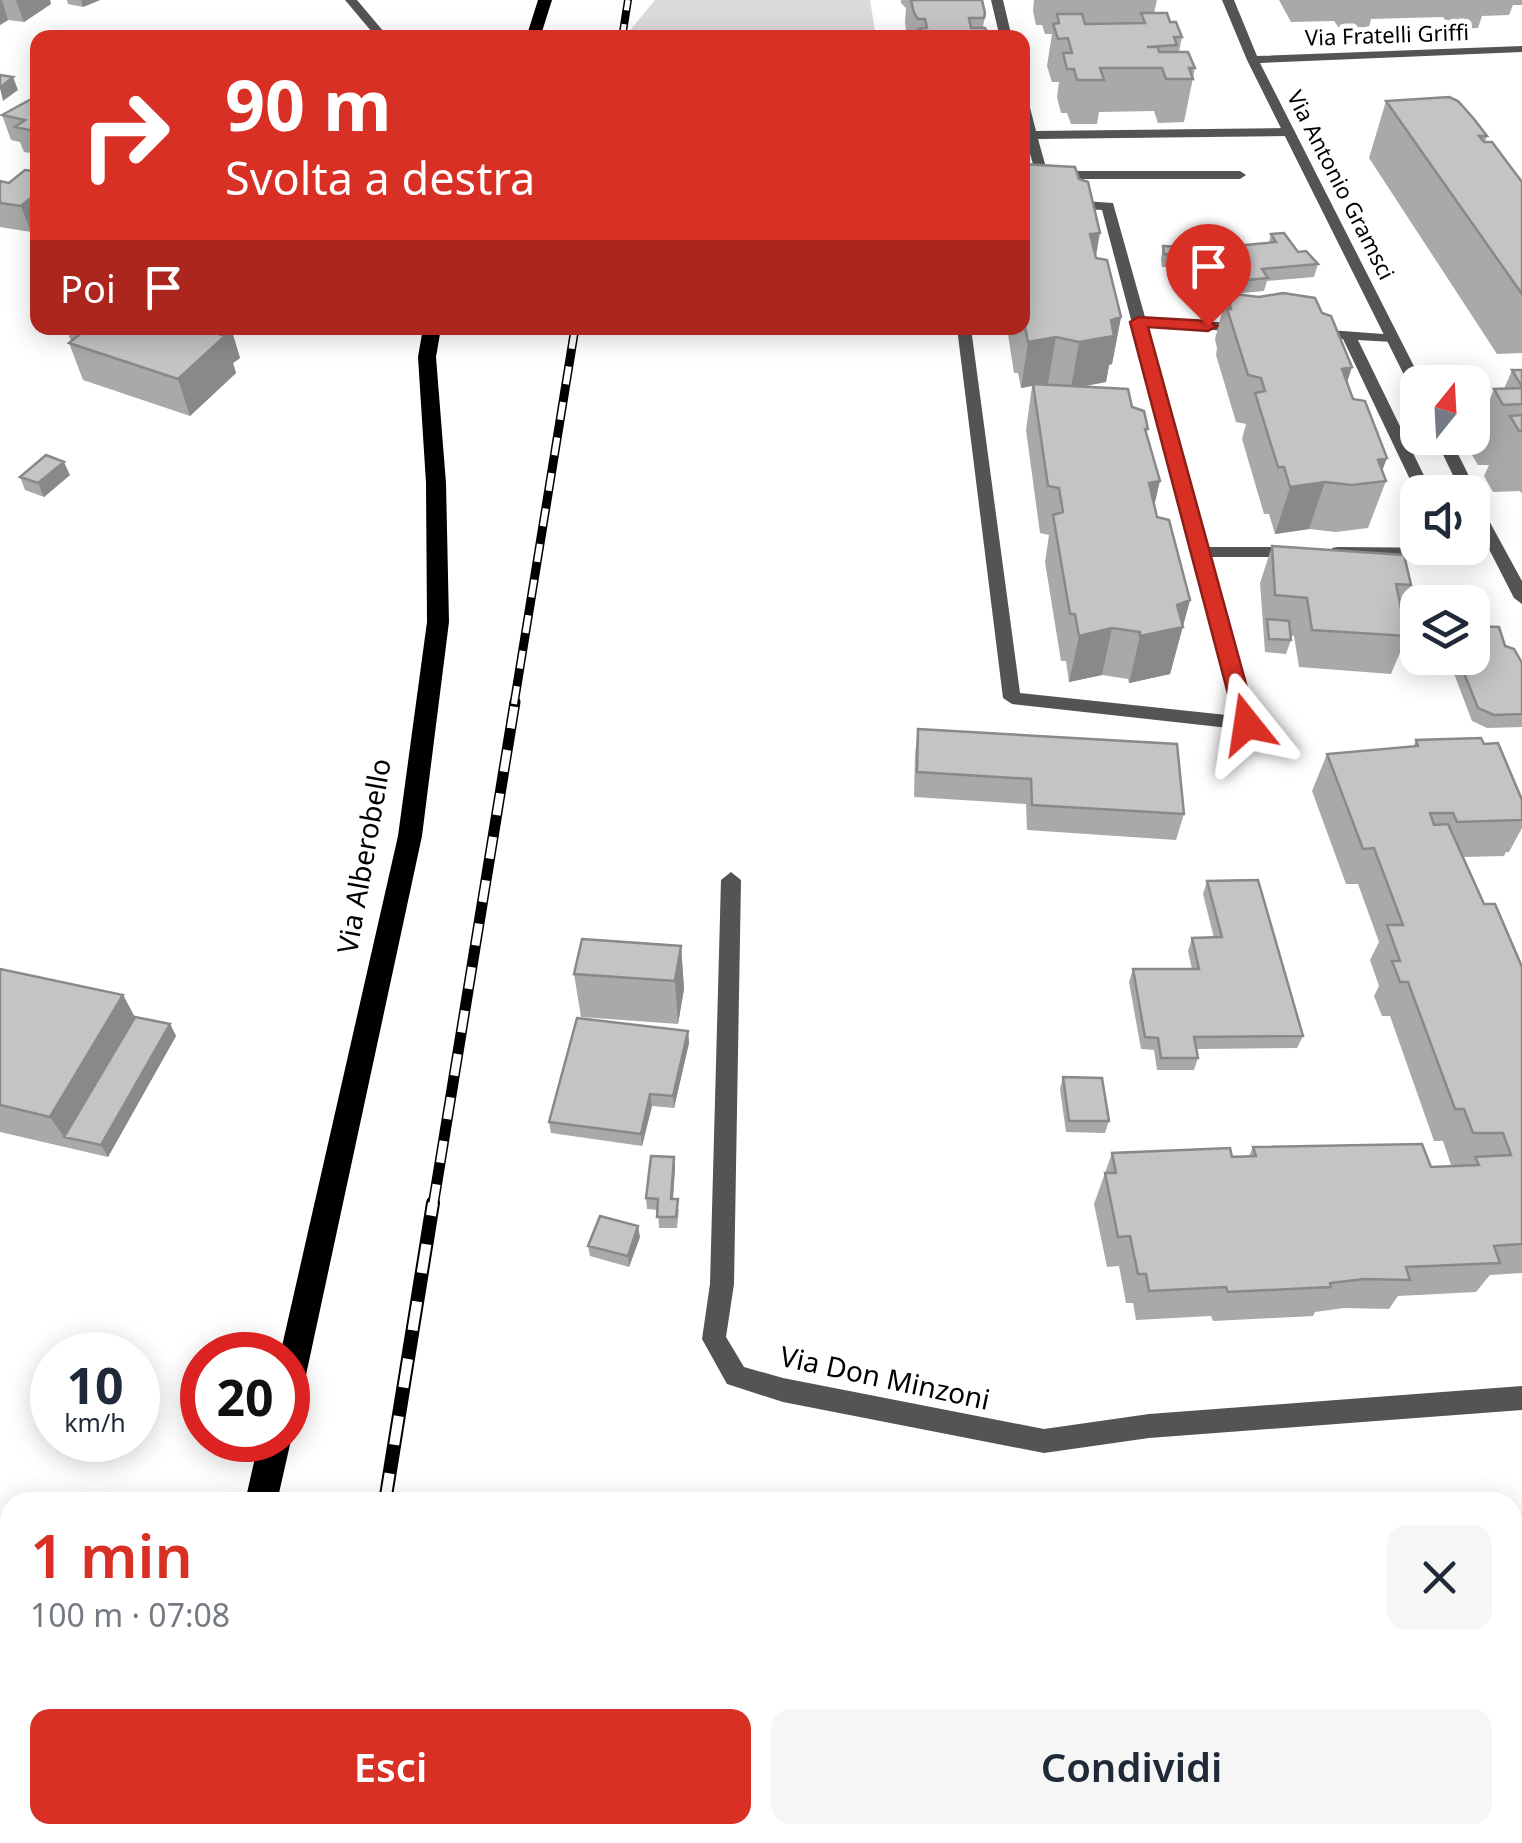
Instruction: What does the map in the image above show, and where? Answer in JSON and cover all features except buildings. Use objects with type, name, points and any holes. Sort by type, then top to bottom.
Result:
[{"type":"main road","points":[[535,30],[545,0]]},
{"type":"main road","name":"Via Alberobello","points":[[301,1332],[410,836],[438,622],[436,483],[427,357],[431,335]]},
{"type":"main road","points":[[263,1492],[271,1462]]},
{"type":"street","points":[[351,0],[377,30]]},
{"type":"street","points":[[996,0],[1004,30]]},
{"type":"street","name":"Via Antonio Gramsci","points":[[1228,0],[1253,60],[1406,365]]},
{"type":"street","name":"Via Fratelli Griffi","points":[[1253,60],[1522,50]]},
{"type":"street","points":[[1030,129],[1042,175]]},
{"type":"street","points":[[1032,136],[1289,132]]},
{"type":"street","points":[[1030,174],[1240,175]]},
{"type":"street","points":[[965,335],[1012,698],[1247,724],[1108,206],[1030,201]]},
{"type":"street","points":[[1138,322],[1272,330]]},
{"type":"street","points":[[1291,331],[1392,338]]},
{"type":"street","points":[[1348,335],[1416,475]]},
{"type":"street","points":[[1490,534],[1522,598]]},
{"type":"street","points":[[1201,552],[1400,552]]},
{"type":"street","name":"Via Don Minzoni","points":[[731,880],[722,1284],[714,1339],[736,1376],[783,1390],[1044,1441],[1149,1426],[1522,1398]]},
{"type":"shaded area","points":[[655,0],[870,0],[875,30],[631,30]]},
{"type":"railway","points":[[623,30],[628,0]]},
{"type":"railway","points":[[514,704],[574,335]]},
{"type":"railway","points":[[433,1206],[515,702]]},
{"type":"railway","points":[[387,1492],[433,1203]]},
{"type":"route","points":[[1208,326],[1138,322],[1247,724]]}]
